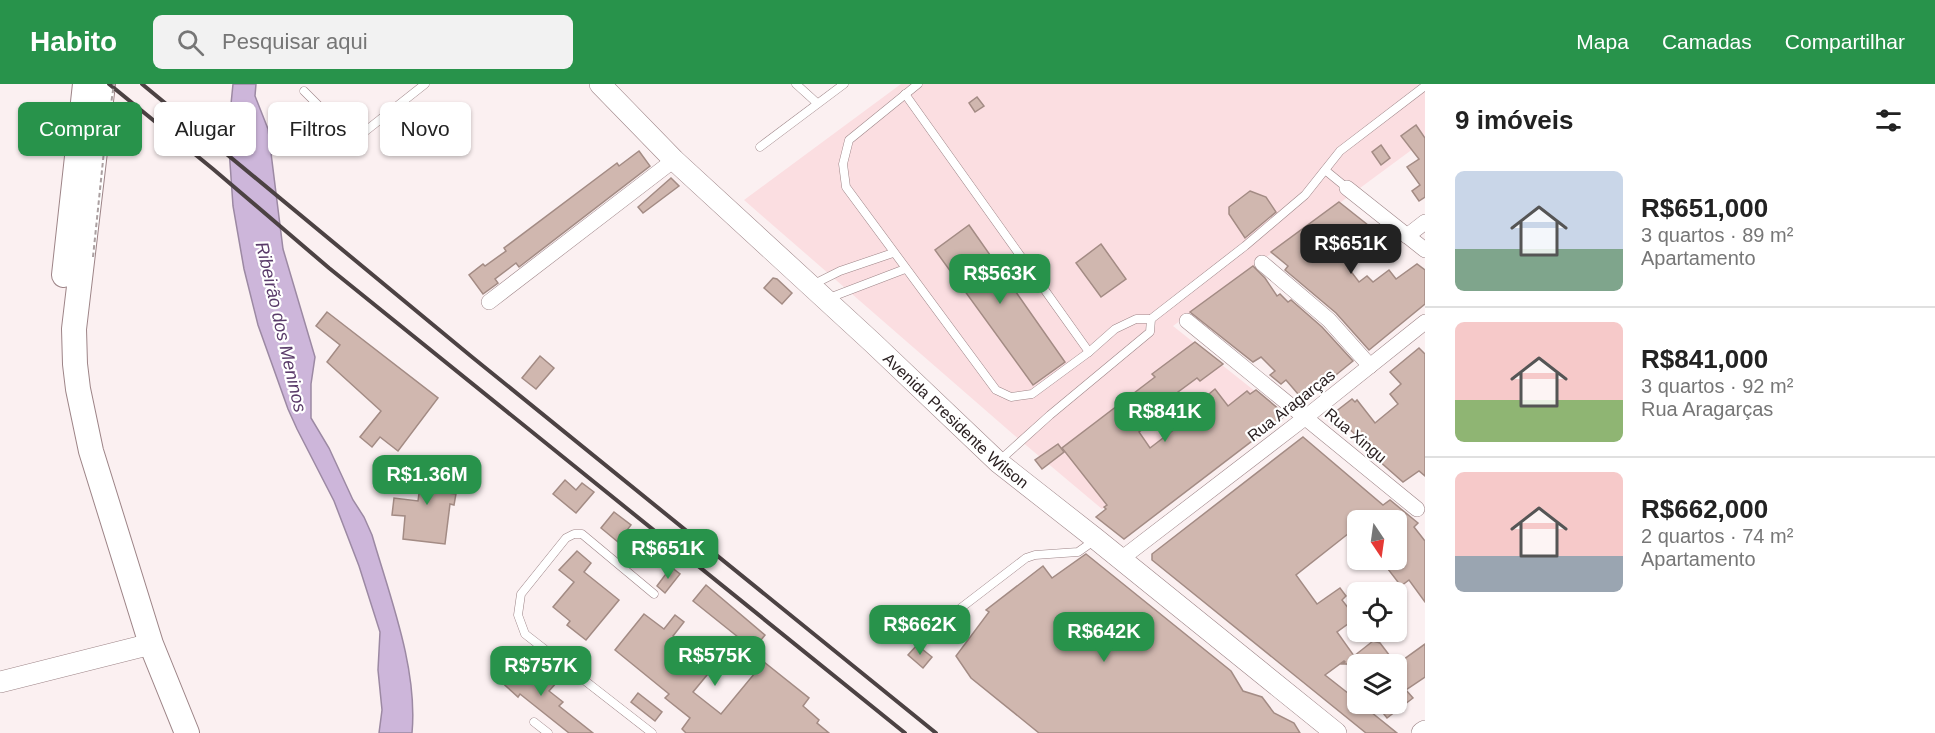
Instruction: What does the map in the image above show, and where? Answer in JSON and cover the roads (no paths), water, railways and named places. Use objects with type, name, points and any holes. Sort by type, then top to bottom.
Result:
[{"type":"main road","points":[[85,84],[80,254],[74,329],[78,389],[91,451],[143,646],[172,733]]},
{"type":"main road","points":[[80,254],[103,84]]},
{"type":"main road","name":"Avenida Presidente Wilson","points":[[600,84],[674,160],[998,462],[1122,559],[1336,733]]},
{"type":"main road","points":[[0,682],[143,646]]},
{"type":"main road","points":[[143,646],[187,733]]},
{"type":"street","points":[[489,302],[674,160]]},
{"type":"street","points":[[1347,188],[1425,250]]},
{"type":"street","points":[[1407,236],[1425,222]]},
{"type":"street","points":[[1262,263],[1329,320],[1370,366]]},
{"type":"street","name":"Rua Xingu","points":[[1186,321],[1417,509]]},
{"type":"street","name":"Rua Aragarças","points":[[1122,559],[1425,322]]},
{"type":"lane","points":[[304,91],[348,135],[353,137],[363,133],[425,84]]},
{"type":"lane","points":[[796,84],[817,103]]},
{"type":"lane","points":[[760,147],[844,84]]},
{"type":"lane","points":[[918,84],[849,140],[843,164],[846,187],[996,390],[1011,397],[1032,394],[1089,352],[1115,329],[1136,319],[1150,319],[1245,246],[1305,195],[1340,151],[1425,86]]},
{"type":"lane","points":[[905,94],[1089,352]]},
{"type":"lane","points":[[1325,170],[1347,188]]},
{"type":"lane","points":[[817,292],[840,271],[893,253]]},
{"type":"lane","points":[[817,292],[905,269]]},
{"type":"lane","points":[[998,462],[1050,415],[1150,332],[1150,319]]},
{"type":"lane","points":[[652,733],[525,634],[518,615],[521,594],[566,538],[574,534],[582,534],[654,594]]},
{"type":"lane","points":[[953,614],[1026,558],[1035,555],[1078,552],[1096,539]]},
{"type":"lane","points":[[534,722],[548,733]]},
{"type":"water","name":"Ribeirão dos Meninos","points":[[233,84],[256,84],[255,96],[268,129],[268,156],[271,156],[283,249],[315,357],[311,384],[311,418],[329,448],[372,535],[407,659],[413,709],[412,733],[379,733],[382,710],[378,670],[380,632],[359,566],[334,501],[288,409],[258,325],[244,269],[233,206],[230,156],[256,156],[256,102],[231,102]]},
{"type":"railway","points":[[109,84],[329,268],[905,733]]},
{"type":"railway","points":[[142,84],[472,357],[936,733]]}]
